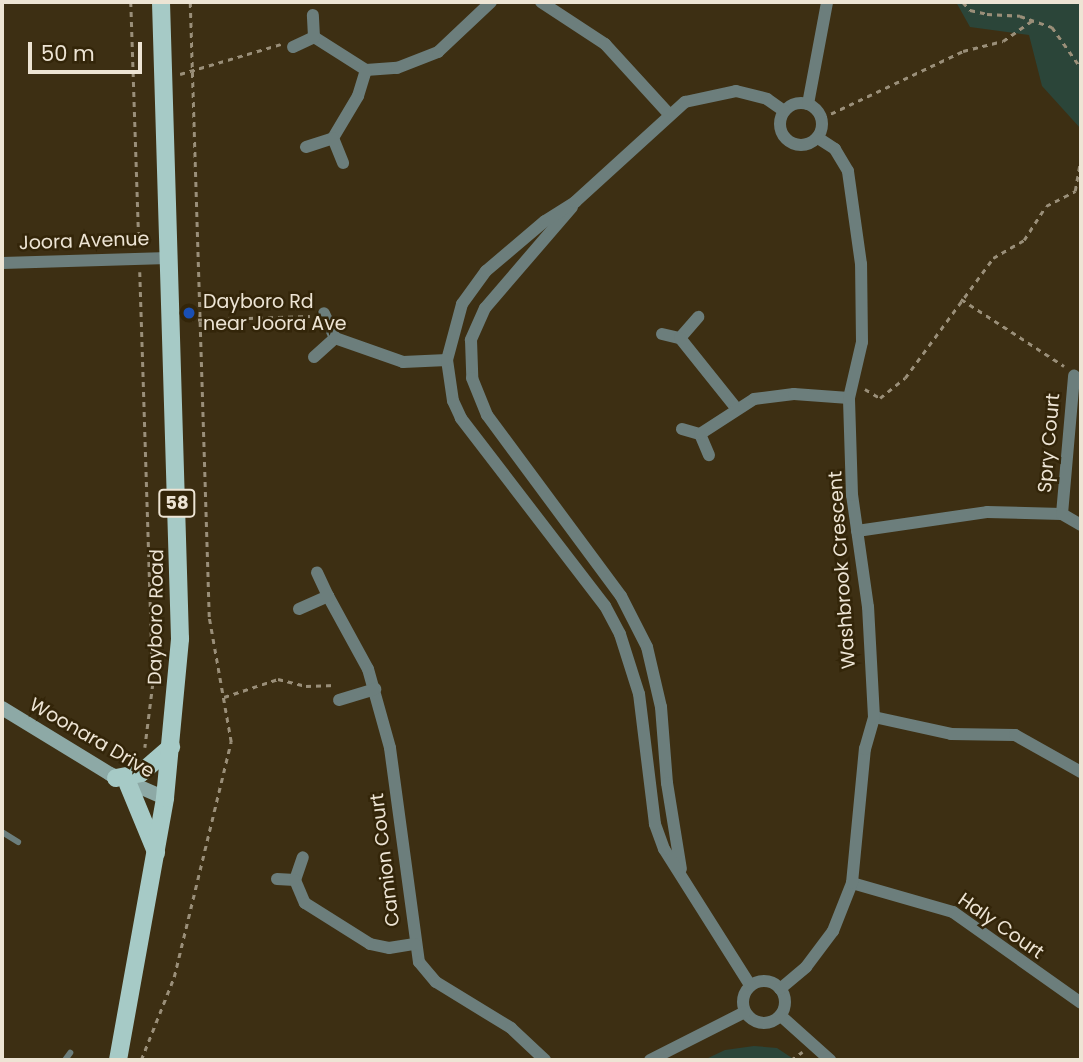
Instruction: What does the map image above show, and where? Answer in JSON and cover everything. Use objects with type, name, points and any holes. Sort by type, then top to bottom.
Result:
[{"type":"main road","name":"Dayboro Road","points":[[118,1060],[165,798],[180,639],[161,2]]},
{"type":"main road","points":[[156,852],[122,781],[141,773],[171,747]]},
{"type":"street","points":[[314,37],[366,70],[397,68],[426,58],[491,2]]},
{"type":"street","points":[[541,2],[605,44],[669,114]]},
{"type":"street","points":[[808,104],[827,2]]},
{"type":"street","points":[[313,15],[314,37]]},
{"type":"street","points":[[293,47],[314,37]]},
{"type":"street","points":[[306,147],[333,138],[358,96],[366,70]]},
{"type":"street","points":[[682,873],[668,796],[662,707],[647,647],[621,596],[487,415],[472,378],[471,340],[485,308],[575,202],[685,102],[719,91],[767,99],[784,111]]},
{"type":"street","points":[[795,103],[808,104],[822,118],[818,138],[806,145],[791,143],[782,132],[784,111],[795,103]]},
{"type":"street","points":[[333,138],[343,163]]},
{"type":"street","name":"Washbrook Crescent","points":[[780,989],[806,967],[833,931],[852,883],[865,749],[874,718],[868,607],[857,531],[849,398],[855,382],[864,306],[851,183],[841,155],[818,138]]},
{"type":"street","points":[[575,202],[545,221],[473,286],[452,327],[447,360],[453,401],[461,418],[605,606],[620,634],[639,694],[655,824],[664,849],[682,873],[750,985]]},
{"type":"street","name":"Joora Avenue","points":[[2,263],[168,258]]},
{"type":"street","points":[[324,313],[335,338],[403,362],[447,360]]},
{"type":"street","points":[[680,338],[698,317]]},
{"type":"street","points":[[662,334],[680,338],[736,408]]},
{"type":"street","points":[[314,357],[335,338]]},
{"type":"street","name":"Spry Court","points":[[1062,514],[1074,376]]},
{"type":"street","points":[[700,434],[736,408],[777,394],[849,398]]},
{"type":"street","points":[[682,429],[700,434]]},
{"type":"street","points":[[700,434],[709,455]]},
{"type":"street","points":[[857,531],[987,512],[1062,514],[1081,525]]},
{"type":"street","name":"Camion Court","points":[[317,572],[374,689],[402,811],[404,867],[415,944],[427,975],[512,1028],[545,1060]]},
{"type":"street","points":[[299,609],[328,596]]},
{"type":"street","points":[[339,700],[374,689]]},
{"type":"street","name":"Woonara Drive","points":[[3,713],[122,781],[165,798]]},
{"type":"street","points":[[874,718],[951,734],[1016,735],[1081,772]]},
{"type":"street","points":[[277,878],[295,880],[303,857]]},
{"type":"street","name":"Camion Court","points":[[295,880],[304,903],[370,944],[389,948],[415,944]]},
{"type":"street","name":"Haly Court","points":[[852,883],[953,912],[1081,1003]]},
{"type":"street","points":[[769,981],[780,989],[786,1002],[781,1016],[762,1024],[745,1012],[743,998],[750,985],[769,981]]},
{"type":"street","points":[[650,1060],[745,1012]]},
{"type":"street","points":[[781,1016],[830,1060]]},
{"type":"lane","points":[[2,832],[18,842]]},
{"type":"lane","points":[[65,1060],[70,1053]]},
{"type":"path","points":[[131,2],[139,250]]},
{"type":"path","points":[[141,1060],[174,977],[232,742],[209,617],[190,2]]},
{"type":"path","points":[[963,2],[970,10],[1033,20],[1052,27],[1081,68]]},
{"type":"path","points":[[822,118],[963,51],[1003,41],[1033,20]]},
{"type":"path","points":[[163,78],[287,42],[293,47]]},
{"type":"path","points":[[855,382],[875,397],[893,390],[993,258],[1024,240],[1046,206],[1075,191],[1081,157]]},
{"type":"path","points":[[140,270],[153,684],[142,760]]},
{"type":"path","points":[[961,299],[1054,356],[1074,376]]},
{"type":"path","points":[[172,321],[324,313]]},
{"type":"path","points":[[224,697],[278,679],[306,686],[347,685],[356,695]]},
{"type":"green space","points":[[956,2],[1081,2],[1081,129],[1042,86],[1029,35],[970,27]]},
{"type":"green space","points":[[754,1046],[777,1048],[795,1060],[704,1060],[725,1050]]},
{"type":"place","name":"Dayboro Rd near Joora Ave","points":[[189,313]]}]
